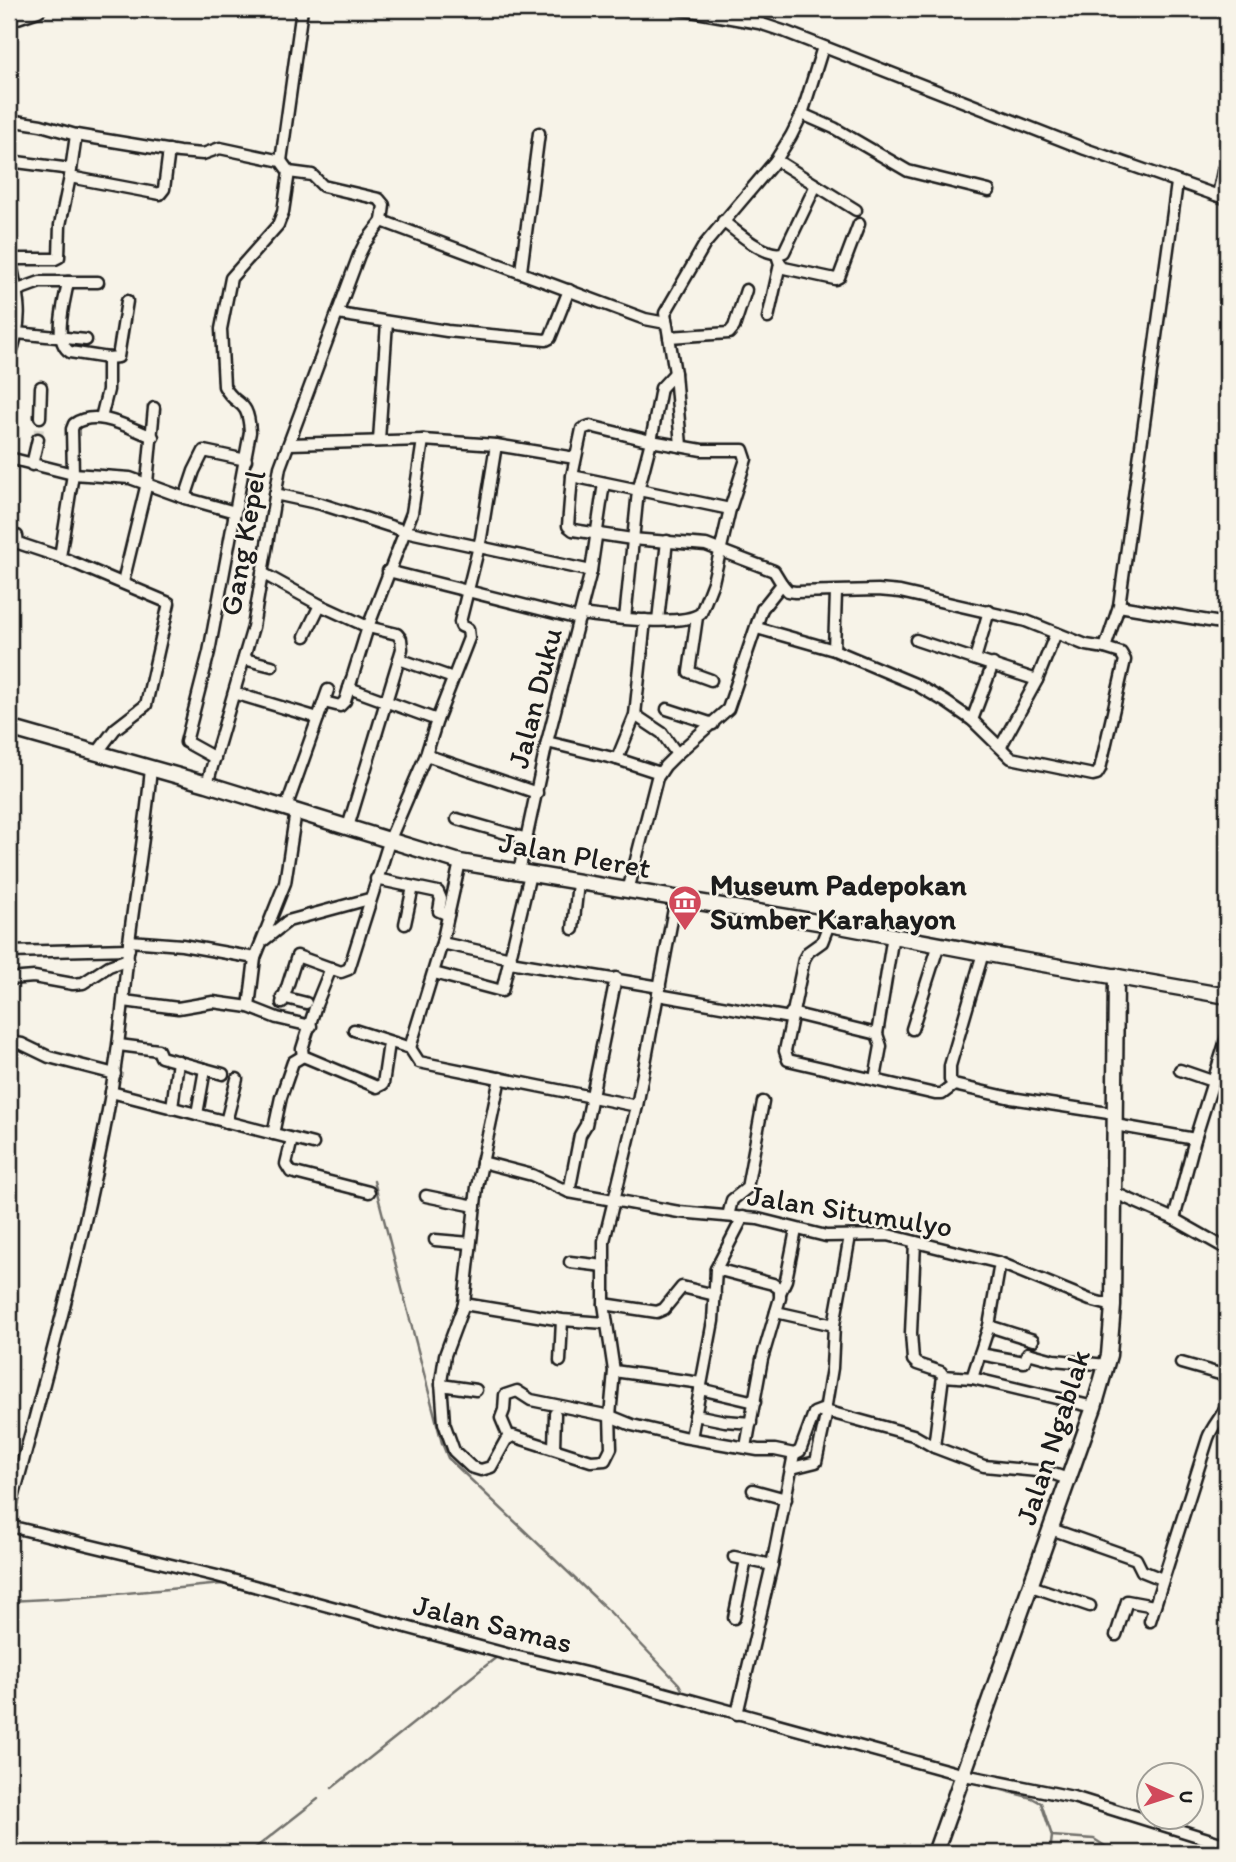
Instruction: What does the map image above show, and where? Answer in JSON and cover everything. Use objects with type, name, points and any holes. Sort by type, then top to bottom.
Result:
[{"type":"main road","points":[[9,19],[38,9]]},
{"type":"main road","name":"Jalan Pleret","points":[[9,728],[207,784],[460,862],[893,935],[1227,996]]},
{"type":"main road","name":"Jalan Ngablak","points":[[935,1853],[1107,1365],[1113,1306],[1116,976]]},
{"type":"street","points":[[281,161],[302,9]]},
{"type":"street","points":[[680,9],[760,23],[1177,183],[1222,197],[1227,152]]},
{"type":"street","points":[[681,446],[675,373],[665,313],[705,244],[776,160],[802,114],[822,47]]},
{"type":"street","points":[[802,114],[843,133],[908,171],[989,191]]},
{"type":"street","points":[[9,120],[41,125],[76,135],[169,150],[203,154],[220,148],[281,161],[289,172],[283,212],[278,225],[231,278],[221,329],[224,386],[229,394],[244,406],[249,422],[246,460],[209,652],[186,742],[215,758]]},
{"type":"street","points":[[521,271],[539,133]]},
{"type":"street","points":[[9,358],[17,333],[20,302],[9,257],[59,257],[60,225],[76,135]]},
{"type":"street","points":[[9,161],[160,194],[164,189],[169,150]]},
{"type":"street","points":[[776,160],[856,210]]},
{"type":"street","points":[[289,172],[312,175],[323,186],[379,199],[384,205],[382,221],[645,319],[666,323]]},
{"type":"street","points":[[1105,648],[1119,606],[1177,183]]},
{"type":"street","points":[[768,318],[778,259],[784,252],[816,185]]},
{"type":"street","name":"Gang Kepel","points":[[207,784],[253,627],[280,467],[362,248],[382,221]]},
{"type":"street","points":[[723,221],[778,259],[788,269],[813,272],[835,279],[839,277],[859,225]]},
{"type":"street","points":[[18,290],[40,282],[98,282]]},
{"type":"street","points":[[68,282],[59,337],[65,349],[70,352],[108,358],[120,355],[127,301]]},
{"type":"street","points":[[338,314],[510,338],[546,340],[550,338],[569,290]]},
{"type":"street","points":[[669,337],[729,333],[734,327],[746,290]]},
{"type":"street","points":[[379,440],[387,322]]},
{"type":"street","points":[[17,333],[86,340]]},
{"type":"street","points":[[101,418],[108,390],[108,358]]},
{"type":"street","points":[[625,619],[638,491],[661,388],[675,373]]},
{"type":"street","points":[[40,417],[41,387]]},
{"type":"street","points":[[123,582],[148,483],[154,408]]},
{"type":"street","points":[[60,557],[73,474],[74,424],[86,417],[101,418],[153,437]]},
{"type":"street","points":[[388,571],[580,617],[645,620],[687,620],[697,617],[705,609],[720,550],[730,509],[744,468],[745,452],[739,449],[702,450],[587,426],[582,429],[575,458],[568,526],[573,530],[596,534],[692,543],[720,550],[774,571],[786,589],[792,592],[900,592],[1033,623],[1086,645],[1121,653],[1125,660],[1097,774],[1015,759],[1006,754],[1001,746],[972,720],[915,684],[834,650],[757,628]]},
{"type":"street","points":[[32,465],[38,439]]},
{"type":"street","points":[[290,444],[423,440],[496,445],[575,458]]},
{"type":"street","points":[[324,702],[340,706],[345,701],[368,627],[412,513],[423,440]]},
{"type":"street","points":[[306,1003],[282,1000],[297,956],[342,972],[349,969],[390,839],[426,755],[469,638],[468,629],[461,626],[460,622],[479,547],[496,445]]},
{"type":"street","points":[[185,498],[204,451],[246,460]]},
{"type":"street","points":[[9,458],[73,474],[130,478],[235,512]]},
{"type":"street","points":[[572,476],[730,509]]},
{"type":"street","name":"Jalan Duku","points":[[434,974],[502,991],[510,960],[527,839],[547,742],[591,570],[604,482]]},
{"type":"street","points":[[275,494],[321,504],[405,531],[591,570]]},
{"type":"street","points":[[9,534],[17,536],[18,542],[167,600],[169,605],[146,705],[115,729],[97,753]]},
{"type":"street","points":[[658,620],[667,541]]},
{"type":"street","points":[[262,573],[320,605],[368,627],[392,631],[399,636],[402,649],[348,827]]},
{"type":"street","points":[[628,891],[652,792],[660,773],[731,704],[765,603],[782,584]]},
{"type":"street","points":[[834,650],[836,593]]},
{"type":"street","points":[[305,636],[320,605]]},
{"type":"street","points":[[1119,606],[1227,624]]},
{"type":"street","points":[[975,659],[989,611]]},
{"type":"street","points":[[697,617],[689,672],[711,680]]},
{"type":"street","points":[[617,759],[635,715],[645,620]]},
{"type":"street","points":[[1001,746],[1037,680],[1056,633]]},
{"type":"street","points":[[916,640],[1037,680]]},
{"type":"street","points":[[244,659],[272,666]]},
{"type":"street","points":[[399,659],[453,678]]},
{"type":"street","points":[[972,720],[993,664]]},
{"type":"street","points":[[349,688],[437,720]]},
{"type":"street","points":[[249,1007],[256,958],[286,876],[291,809],[328,690]]},
{"type":"street","points":[[234,693],[318,718]]},
{"type":"street","points":[[667,709],[713,724]]},
{"type":"street","points":[[635,715],[662,733],[677,754]]},
{"type":"street","points":[[547,742],[617,759],[660,773]]},
{"type":"street","points":[[426,755],[537,793]]},
{"type":"street","points":[[9,1514],[61,1321],[93,1187],[115,1074],[151,768]]},
{"type":"street","points":[[457,819],[527,839]]},
{"type":"street","points":[[410,1048],[434,974],[460,862]]},
{"type":"street","points":[[376,879],[438,892],[441,899],[439,911],[448,915]]},
{"type":"street","points":[[573,929],[578,883]]},
{"type":"street","points":[[405,924],[413,887]]},
{"type":"street","points":[[509,1437],[517,1436],[591,1461],[605,1461],[611,1448],[610,1416],[614,1371],[604,1304],[604,1241],[637,1106],[676,898]]},
{"type":"street","points":[[261,943],[288,921],[369,899]]},
{"type":"street","points":[[829,924],[822,942],[808,952],[804,960],[785,1056],[792,1063],[935,1094],[942,1094],[954,1085]]},
{"type":"street","points":[[875,1079],[881,1046],[877,1034],[893,935]]},
{"type":"street","points":[[442,943],[510,960],[616,978],[659,991],[877,1034]]},
{"type":"street","points":[[912,1029],[939,944]]},
{"type":"street","points":[[9,952],[129,950],[182,945],[256,958]]},
{"type":"street","points":[[9,979],[34,977],[73,984],[83,983],[129,950]]},
{"type":"street","points":[[984,953],[950,1066],[950,1080],[954,1085],[1195,1139]]},
{"type":"street","points":[[303,1056],[302,1049],[316,1005],[331,968]]},
{"type":"street","points":[[569,1192],[580,1135],[586,1125],[616,978]]},
{"type":"street","points":[[124,1001],[178,1008],[207,1002],[249,1007],[276,1018],[311,1026]]},
{"type":"street","points":[[354,1030],[410,1048],[419,1062],[637,1106]]},
{"type":"street","points":[[1174,1219],[1195,1139],[1227,1037]]},
{"type":"street","points":[[9,1042],[22,1044],[49,1057],[115,1074]]},
{"type":"street","points":[[303,1056],[377,1087],[383,1084],[389,1043]]},
{"type":"street","points":[[119,1045],[158,1050],[161,1057],[223,1074]]},
{"type":"street","points":[[273,1134],[281,1097],[293,1062],[303,1056]]},
{"type":"street","points":[[172,1108],[178,1061]]},
{"type":"street","points":[[197,1114],[205,1069]]},
{"type":"street","points":[[1180,1070],[1212,1082]]},
{"type":"street","points":[[500,1078],[482,1162],[464,1304],[445,1355],[441,1385],[444,1423],[449,1441],[460,1459],[471,1467],[486,1470],[491,1467],[509,1437]]},
{"type":"street","points":[[226,1122],[237,1079]]},
{"type":"street","points":[[111,1092],[313,1144]]},
{"type":"street","points":[[728,1216],[732,1200],[747,1188],[763,1102]]},
{"type":"street","points":[[292,1139],[286,1164],[291,1172],[369,1192]]},
{"type":"street","name":"Jalan Situmulyo","points":[[482,1162],[532,1175],[569,1192],[679,1212],[743,1217],[826,1236],[882,1234],[1000,1263],[1090,1300],[1113,1306]]},
{"type":"street","points":[[1115,1192],[1174,1219],[1227,1249]]},
{"type":"street","points":[[426,1196],[475,1206]]},
{"type":"street","points":[[691,1438],[713,1321],[716,1269],[743,1217]]},
{"type":"street","points":[[746,1447],[762,1359],[786,1280],[796,1230]]},
{"type":"street","points":[[792,1468],[816,1462],[831,1376],[834,1325],[850,1236]]},
{"type":"street","points":[[435,1240],[470,1243]]},
{"type":"street","points":[[915,1242],[911,1333],[913,1360],[917,1364],[941,1372],[943,1376],[934,1447]]},
{"type":"street","points":[[570,1262],[604,1266]]},
{"type":"street","points":[[972,1378],[989,1326],[1000,1263]]},
{"type":"street","points":[[716,1269],[773,1284],[778,1286],[780,1293]]},
{"type":"street","points":[[604,1304],[657,1312],[664,1309],[682,1287],[715,1295]]},
{"type":"street","points":[[464,1304],[562,1320],[606,1323]]},
{"type":"street","points":[[776,1312],[834,1325]]},
{"type":"street","points":[[560,1361],[562,1320]]},
{"type":"street","points":[[989,1326],[1034,1340]]},
{"type":"street","points":[[980,1354],[1024,1362],[1028,1353],[1054,1360],[1107,1365]]},
{"type":"street","points":[[1181,1363],[1227,1376]]},
{"type":"street","points":[[614,1371],[700,1386],[755,1402]]},
{"type":"street","points":[[943,1376],[972,1378],[1094,1407]]},
{"type":"street","points":[[441,1385],[476,1390]]},
{"type":"street","points":[[509,1437],[501,1418],[505,1395],[516,1392],[531,1401],[610,1416],[632,1425],[758,1450],[794,1454],[800,1451],[814,1413],[826,1411],[904,1432],[984,1466],[1048,1472],[1068,1479]]},
{"type":"street","points":[[1150,1621],[1208,1438],[1213,1425],[1224,1414],[1227,1403]]},
{"type":"street","points":[[554,1448],[555,1414]]},
{"type":"street","points":[[695,1415],[751,1423]]},
{"type":"street","points":[[737,1714],[772,1565],[794,1454]]},
{"type":"street","points":[[753,1490],[786,1499]]},
{"type":"street","name":"Jalan Samas","points":[[9,1526],[217,1576],[692,1701],[962,1780],[1073,1797],[1227,1845]]},
{"type":"street","points":[[1051,1528],[1136,1559],[1142,1571],[1162,1579]]},
{"type":"street","points":[[734,1557],[772,1565]]},
{"type":"street","points":[[734,1618],[746,1560]]},
{"type":"street","points":[[1031,1586],[1090,1606]]},
{"type":"street","points":[[1116,1635],[1126,1601],[1154,1606]]},
{"type":"waterway","points":[[374,1181],[448,1458],[610,1612],[679,1684],[685,1695]]},
{"type":"waterway","points":[[9,1601],[222,1584],[408,1632]]},
{"type":"waterway","points":[[332,1788],[498,1656]]},
{"type":"waterway","points":[[628,1688],[955,1778]]},
{"type":"waterway","points":[[965,1780],[1032,1798],[1041,1803],[1052,1836],[1094,1839],[1116,1853]]},
{"type":"waterway","points":[[249,1853],[318,1799]]},
{"type":"waterway","points":[[1050,1853],[1052,1836]]},
{"type":"tunnel","points":[[38,439],[40,417]]},
{"type":"place","name":"Museum Padepokan Sumber Karahayon","points":[[685,932]]}]
